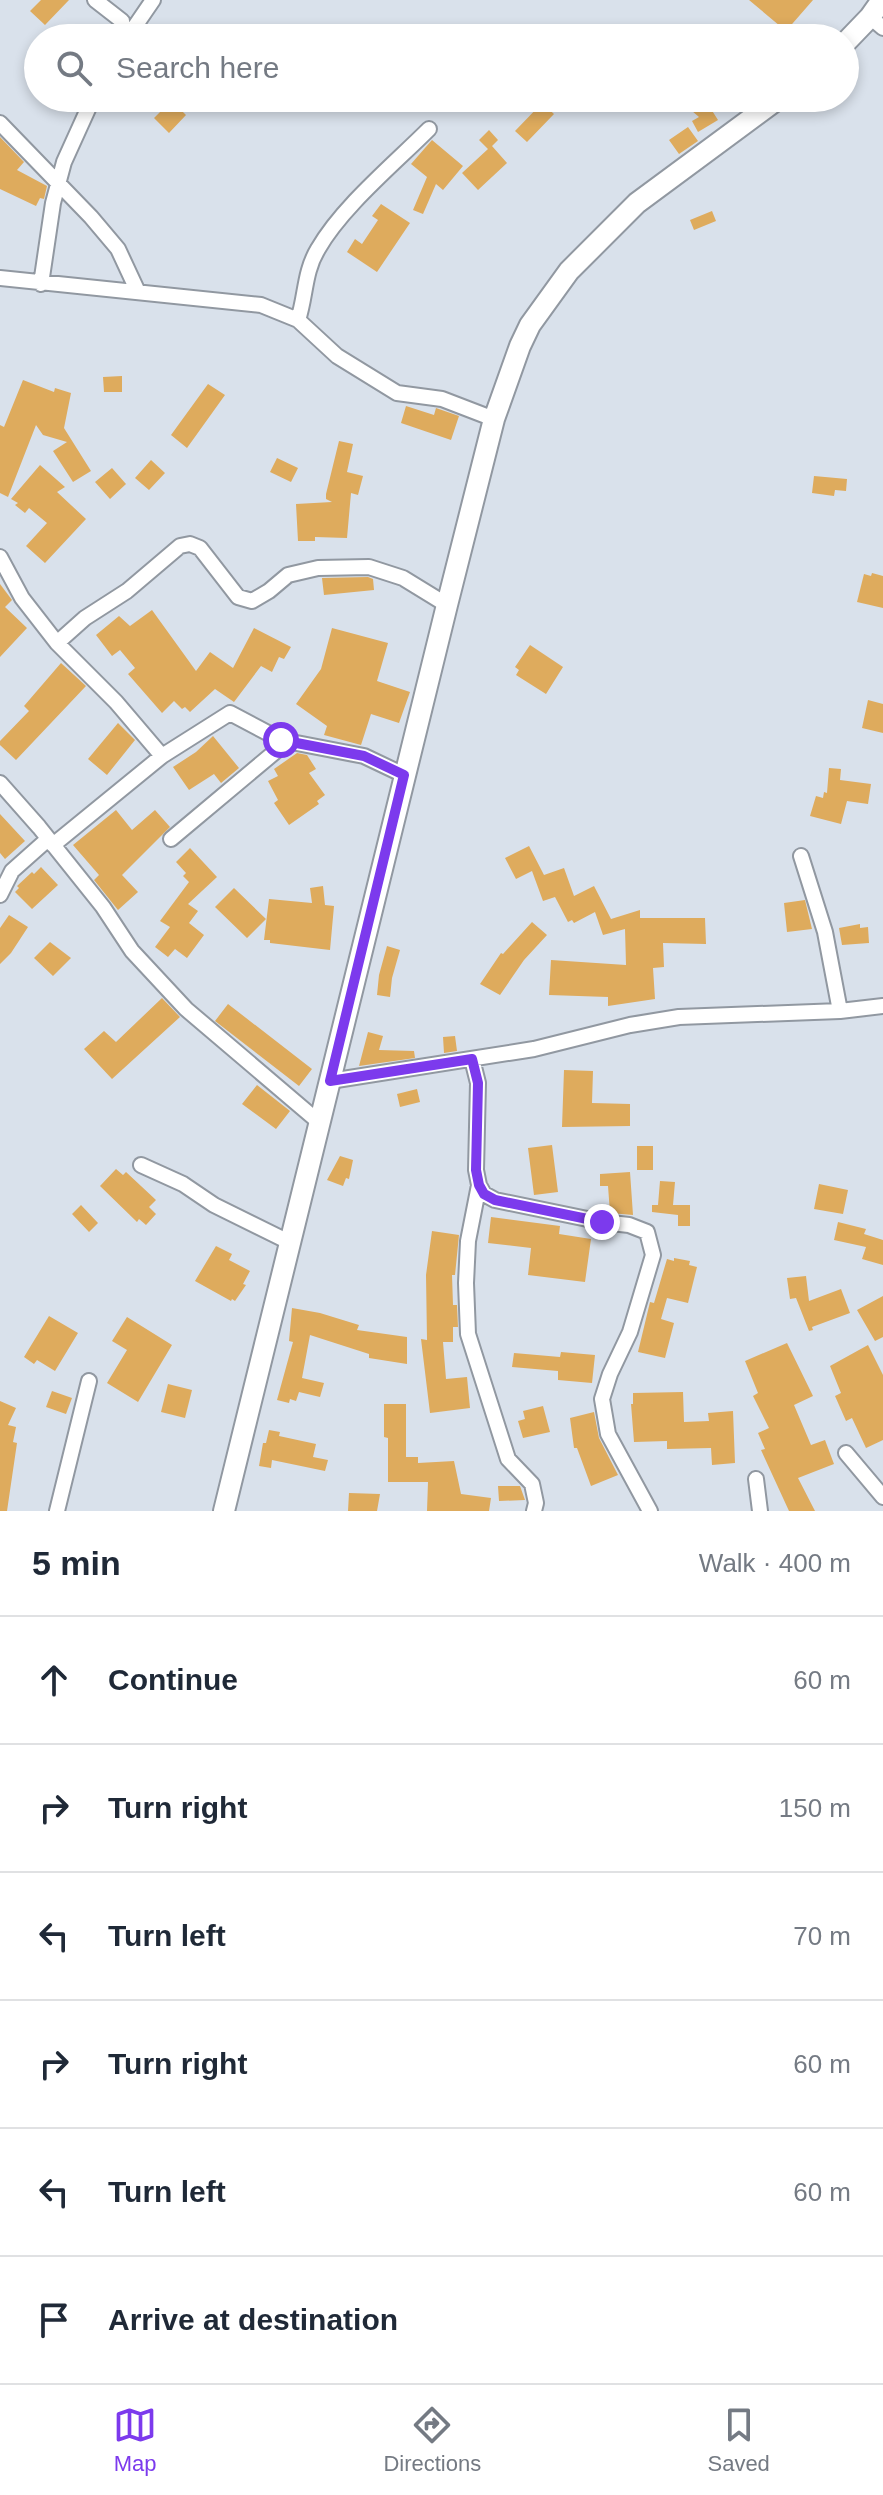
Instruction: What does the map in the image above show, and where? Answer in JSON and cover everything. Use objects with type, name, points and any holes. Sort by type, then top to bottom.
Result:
[{"type":"main road","points":[[859,28],[874,11]]},
{"type":"main road","points":[[224,1511],[494,419],[520,346],[530,325],[569,271],[637,203],[760,112]]},
{"type":"street","points":[[95,0],[123,24]]},
{"type":"street","points":[[136,24],[153,0]]},
{"type":"street","points":[[41,284],[53,203],[64,162],[87,112]]},
{"type":"street","points":[[0,123],[118,249],[138,292]]},
{"type":"street","points":[[298,320],[304,304],[304,281],[318,249],[343,216],[429,129]]},
{"type":"street","points":[[0,278],[261,305],[298,320],[337,356],[397,393],[442,399],[494,419]]},
{"type":"street","points":[[57,643],[85,618],[127,591],[180,546],[190,544],[200,548],[238,597],[252,601],[288,575],[318,568],[369,567],[403,578],[447,605]]},
{"type":"street","points":[[0,557],[22,598],[57,643],[116,702],[162,756]]},
{"type":"street","points":[[0,895],[12,871],[162,756],[230,713],[288,741],[364,756],[404,775]]},
{"type":"street","points":[[171,839],[288,741]]},
{"type":"street","points":[[0,783],[103,907],[132,951],[186,1009],[320,1123]]},
{"type":"street","points":[[801,856],[825,932],[840,1011]]},
{"type":"street","points":[[330,1081],[534,1049],[630,1025],[679,1017],[840,1011],[883,1006]]},
{"type":"street","points":[[472,1059],[478,1083],[476,1170],[484,1194],[495,1200],[629,1225],[647,1232],[653,1255],[630,1332],[602,1399],[608,1434],[650,1511]]},
{"type":"street","points":[[141,1165],[183,1184],[214,1205],[289,1242]]},
{"type":"street","points":[[479,1185],[468,1241],[468,1334],[508,1459],[532,1484],[536,1503],[534,1511]]},
{"type":"street","points":[[57,1511],[89,1381]]},
{"type":"street","points":[[846,1453],[883,1497]]},
{"type":"street","points":[[756,1479],[760,1511]]},
{"type":"building","points":[[41,0],[69,0],[46,24],[30,11]]},
{"type":"building","points":[[749,0],[813,0],[792,24],[778,24]]},
{"type":"building","points":[[160,112],[183,112],[186,115],[169,133],[154,118]]},
{"type":"building","points":[[533,112],[554,114],[527,142],[515,131]]},
{"type":"building","points":[[693,112],[713,112],[718,120],[698,132],[692,121],[699,117]]},
{"type":"building","points":[[688,127],[698,141],[679,154],[669,140]]},
{"type":"building","points":[[489,130],[498,140],[492,146],[507,163],[478,190],[462,173],[488,149],[479,140]]},
{"type":"building","points":[[0,137],[24,162],[17,170],[47,186],[44,199],[40,198],[36,206],[0,189]]},
{"type":"building","points":[[432,140],[463,166],[443,190],[436,184],[423,214],[413,210],[427,177],[411,164]]},
{"type":"building","points":[[381,204],[410,223],[377,272],[347,252],[355,239],[362,244],[378,220],[372,216]]},
{"type":"building","points":[[712,211],[716,221],[694,230],[690,220]]},
{"type":"building","points":[[122,376],[122,392],[104,392],[103,377]]},
{"type":"building","points":[[23,380],[54,392],[55,388],[71,393],[64,428],[91,471],[73,482],[53,451],[67,442],[43,435],[36,425],[8,497],[0,493],[0,425],[4,427]]},
{"type":"building","points":[[208,384],[225,395],[187,448],[171,435]]},
{"type":"building","points":[[406,406],[434,415],[436,408],[459,416],[451,440],[401,423]]},
{"type":"building","points":[[339,441],[353,444],[347,472],[363,476],[358,495],[351,493],[347,538],[315,537],[315,541],[298,541],[296,504],[332,502],[326,499],[326,494]]},
{"type":"building","points":[[277,458],[298,468],[291,482],[270,472]]},
{"type":"building","points":[[151,460],[165,473],[149,490],[135,478]]},
{"type":"building","points":[[40,465],[65,487],[57,492],[86,519],[45,563],[26,546],[47,523],[29,508],[25,513],[11,499]]},
{"type":"building","points":[[112,468],[126,484],[110,499],[95,482]]},
{"type":"building","points":[[814,476],[847,479],[846,491],[835,490],[834,496],[812,493]]},
{"type":"building","points":[[872,573],[883,576],[883,608],[857,602],[864,574],[871,576]]},
{"type":"building","points":[[322,578],[373,579],[374,590],[324,595]]},
{"type":"building","points":[[0,584],[12,600],[5,607],[27,628],[0,657]]},
{"type":"building","points":[[152,610],[196,671],[210,652],[233,668],[254,628],[291,647],[284,659],[279,657],[272,672],[261,666],[234,702],[215,689],[190,712],[174,701],[162,713],[128,674],[135,668],[120,650],[112,656],[96,635],[119,616],[130,626]]},
{"type":"building","points":[[332,628],[388,643],[377,681],[410,692],[399,723],[371,714],[361,745],[324,735],[327,726],[296,704],[321,669]]},
{"type":"building","points":[[530,645],[563,667],[546,694],[516,675],[519,670],[515,667]]},
{"type":"building","points":[[61,663],[86,686],[16,760],[0,745],[0,741],[29,711],[24,706]]},
{"type":"building","points":[[868,700],[883,704],[883,733],[862,728]]},
{"type":"building","points":[[118,723],[135,740],[107,775],[88,759]]},
{"type":"building","points":[[213,736],[239,768],[221,783],[214,774],[189,790],[173,767]]},
{"type":"building","points":[[297,753],[307,755],[316,769],[309,773],[325,795],[317,801],[319,804],[289,825],[274,803],[278,800],[268,781],[278,776],[274,769]]},
{"type":"building","points":[[829,768],[841,769],[840,780],[871,784],[868,804],[847,801],[841,824],[810,816],[816,796],[823,798],[824,792],[827,793]]},
{"type":"building","points":[[116,810],[132,830],[155,810],[170,827],[122,875],[138,892],[118,910],[94,880],[99,875],[73,845]]},
{"type":"building","points":[[0,814],[25,841],[5,859],[0,853]]},
{"type":"building","points":[[529,846],[544,875],[564,868],[574,896],[594,886],[611,919],[640,910],[640,918],[705,918],[706,944],[663,943],[664,967],[653,968],[655,999],[608,1006],[608,997],[549,995],[551,960],[626,965],[625,929],[603,935],[595,912],[574,923],[572,920],[568,922],[555,897],[543,901],[532,871],[516,879],[505,858]]},
{"type":"building","points":[[190,848],[217,877],[188,904],[198,911],[189,923],[204,935],[187,958],[175,949],[168,957],[155,947],[170,927],[160,921],[189,882],[176,862]]},
{"type":"building","points":[[41,867],[58,885],[32,909],[15,892],[19,888],[17,886]]},
{"type":"building","points":[[323,886],[325,905],[334,906],[330,950],[264,940],[269,899],[312,903],[310,888]]},
{"type":"building","points":[[234,888],[266,919],[247,938],[215,907]]},
{"type":"building","points":[[805,900],[812,929],[787,932],[784,903]]},
{"type":"building","points":[[9,915],[28,927],[0,964],[0,928]]},
{"type":"building","points":[[532,922],[547,935],[524,960],[500,995],[480,984],[501,953]]},
{"type":"building","points":[[860,924],[860,928],[868,927],[869,943],[842,945],[839,928]]},
{"type":"building","points":[[50,942],[71,958],[53,976],[34,958]]},
{"type":"building","points":[[387,946],[400,950],[390,997],[377,995]]},
{"type":"building","points":[[162,998],[180,1017],[112,1079],[84,1049],[104,1031],[116,1042]]},
{"type":"building","points":[[228,1004],[312,1069],[299,1086],[215,1021]]},
{"type":"building","points":[[368,1032],[383,1036],[379,1050],[414,1051],[415,1058],[359,1066]]},
{"type":"building","points":[[455,1036],[457,1051],[444,1053],[443,1037]]},
{"type":"building","points":[[564,1070],[593,1071],[592,1103],[630,1104],[630,1126],[562,1127]]},
{"type":"building","points":[[257,1085],[290,1111],[276,1129],[242,1104]]},
{"type":"building","points":[[417,1089],[420,1102],[400,1107],[397,1094]]},
{"type":"building","points":[[552,1145],[558,1192],[534,1195],[528,1148]]},
{"type":"building","points":[[637,1146],[653,1146],[653,1170],[637,1170]]},
{"type":"building","points":[[340,1156],[353,1160],[349,1179],[346,1178],[343,1186],[327,1180]]},
{"type":"building","points":[[116,1169],[123,1175],[126,1172],[156,1200],[149,1207],[156,1214],[146,1225],[139,1219],[137,1222],[100,1186]]},
{"type":"building","points":[[630,1172],[633,1215],[610,1213],[608,1186],[600,1186],[600,1174]]},
{"type":"building","points":[[660,1181],[675,1182],[673,1205],[690,1205],[690,1226],[678,1226],[678,1215],[652,1212],[652,1205],[658,1205]]},
{"type":"building","points":[[819,1184],[848,1190],[843,1214],[814,1209]]},
{"type":"building","points":[[81,1205],[98,1223],[89,1232],[72,1214]]},
{"type":"building","points":[[491,1217],[560,1226],[559,1234],[591,1239],[585,1282],[528,1275],[531,1248],[488,1243]]},
{"type":"building","points":[[838,1222],[866,1229],[864,1234],[883,1240],[883,1265],[862,1259],[866,1247],[834,1240]]},
{"type":"building","points":[[432,1231],[459,1235],[455,1275],[452,1275],[453,1305],[457,1305],[458,1327],[453,1327],[453,1342],[443,1342],[446,1379],[467,1377],[470,1408],[430,1413],[421,1339],[427,1340],[426,1275]]},
{"type":"building","points":[[216,1246],[232,1254],[229,1260],[250,1271],[243,1284],[246,1285],[235,1301],[195,1281]]},
{"type":"building","points":[[674,1258],[690,1261],[689,1265],[697,1267],[688,1303],[667,1298],[661,1319],[674,1323],[665,1358],[638,1352],[650,1302],[654,1303],[667,1259],[674,1261]]},
{"type":"building","points":[[806,1276],[809,1301],[841,1289],[850,1313],[812,1327],[813,1330],[809,1331],[796,1298],[790,1299],[787,1278]]},
{"type":"building","points":[[883,1296],[883,1337],[875,1341],[857,1310]]},
{"type":"building","points":[[292,1308],[359,1325],[357,1330],[407,1337],[407,1364],[369,1358],[369,1354],[310,1335],[302,1378],[324,1383],[320,1397],[299,1392],[296,1401],[277,1400],[293,1342],[289,1341]]},
{"type":"building","points":[[49,1316],[78,1333],[55,1371],[37,1360],[34,1364],[24,1357]]},
{"type":"building","points":[[127,1317],[172,1345],[138,1402],[107,1383],[127,1350],[112,1341]]},
{"type":"building","points":[[787,1343],[813,1396],[794,1405],[811,1445],[825,1440],[834,1464],[798,1478],[815,1511],[789,1511],[761,1450],[765,1449],[758,1433],[769,1428],[753,1396],[758,1393],[745,1361]]},
{"type":"building","points":[[868,1345],[883,1375],[883,1440],[866,1448],[852,1418],[846,1421],[835,1396],[841,1393],[830,1366]]},
{"type":"building","points":[[561,1352],[595,1355],[592,1383],[558,1380],[558,1371],[512,1367],[514,1353],[560,1357]]},
{"type":"building","points":[[168,1384],[192,1390],[185,1418],[161,1412]]},
{"type":"building","points":[[52,1391],[72,1398],[66,1414],[46,1407]]},
{"type":"building","points":[[683,1392],[684,1422],[709,1421],[708,1413],[733,1411],[735,1463],[712,1465],[711,1448],[667,1449],[667,1441],[634,1442],[633,1393]]},
{"type":"building","points":[[0,1401],[16,1408],[8,1425],[16,1427],[13,1442],[17,1443],[7,1511],[0,1511]]},
{"type":"building","points":[[384,1404],[406,1404],[406,1457],[418,1457],[418,1463],[454,1461],[461,1494],[491,1498],[489,1511],[427,1511],[428,1482],[388,1482]]},
{"type":"building","points":[[543,1406],[550,1432],[523,1438],[518,1421],[525,1419],[523,1411]]},
{"type":"building","points":[[594,1412],[599,1438],[618,1475],[591,1486],[577,1448],[574,1448],[570,1418]]},
{"type":"building","points":[[269,1430],[280,1432],[279,1436],[316,1444],[313,1457],[328,1460],[325,1471],[272,1460],[271,1468],[259,1466]]},
{"type":"building","points":[[498,1486],[520,1486],[525,1500],[499,1501]]},
{"type":"building","points":[[349,1493],[380,1494],[377,1511],[348,1511]]},
{"type":"route","points":[[281,740],[364,756],[404,775],[330,1081],[472,1059],[478,1083],[476,1170],[484,1194],[495,1200],[602,1222]]}]
